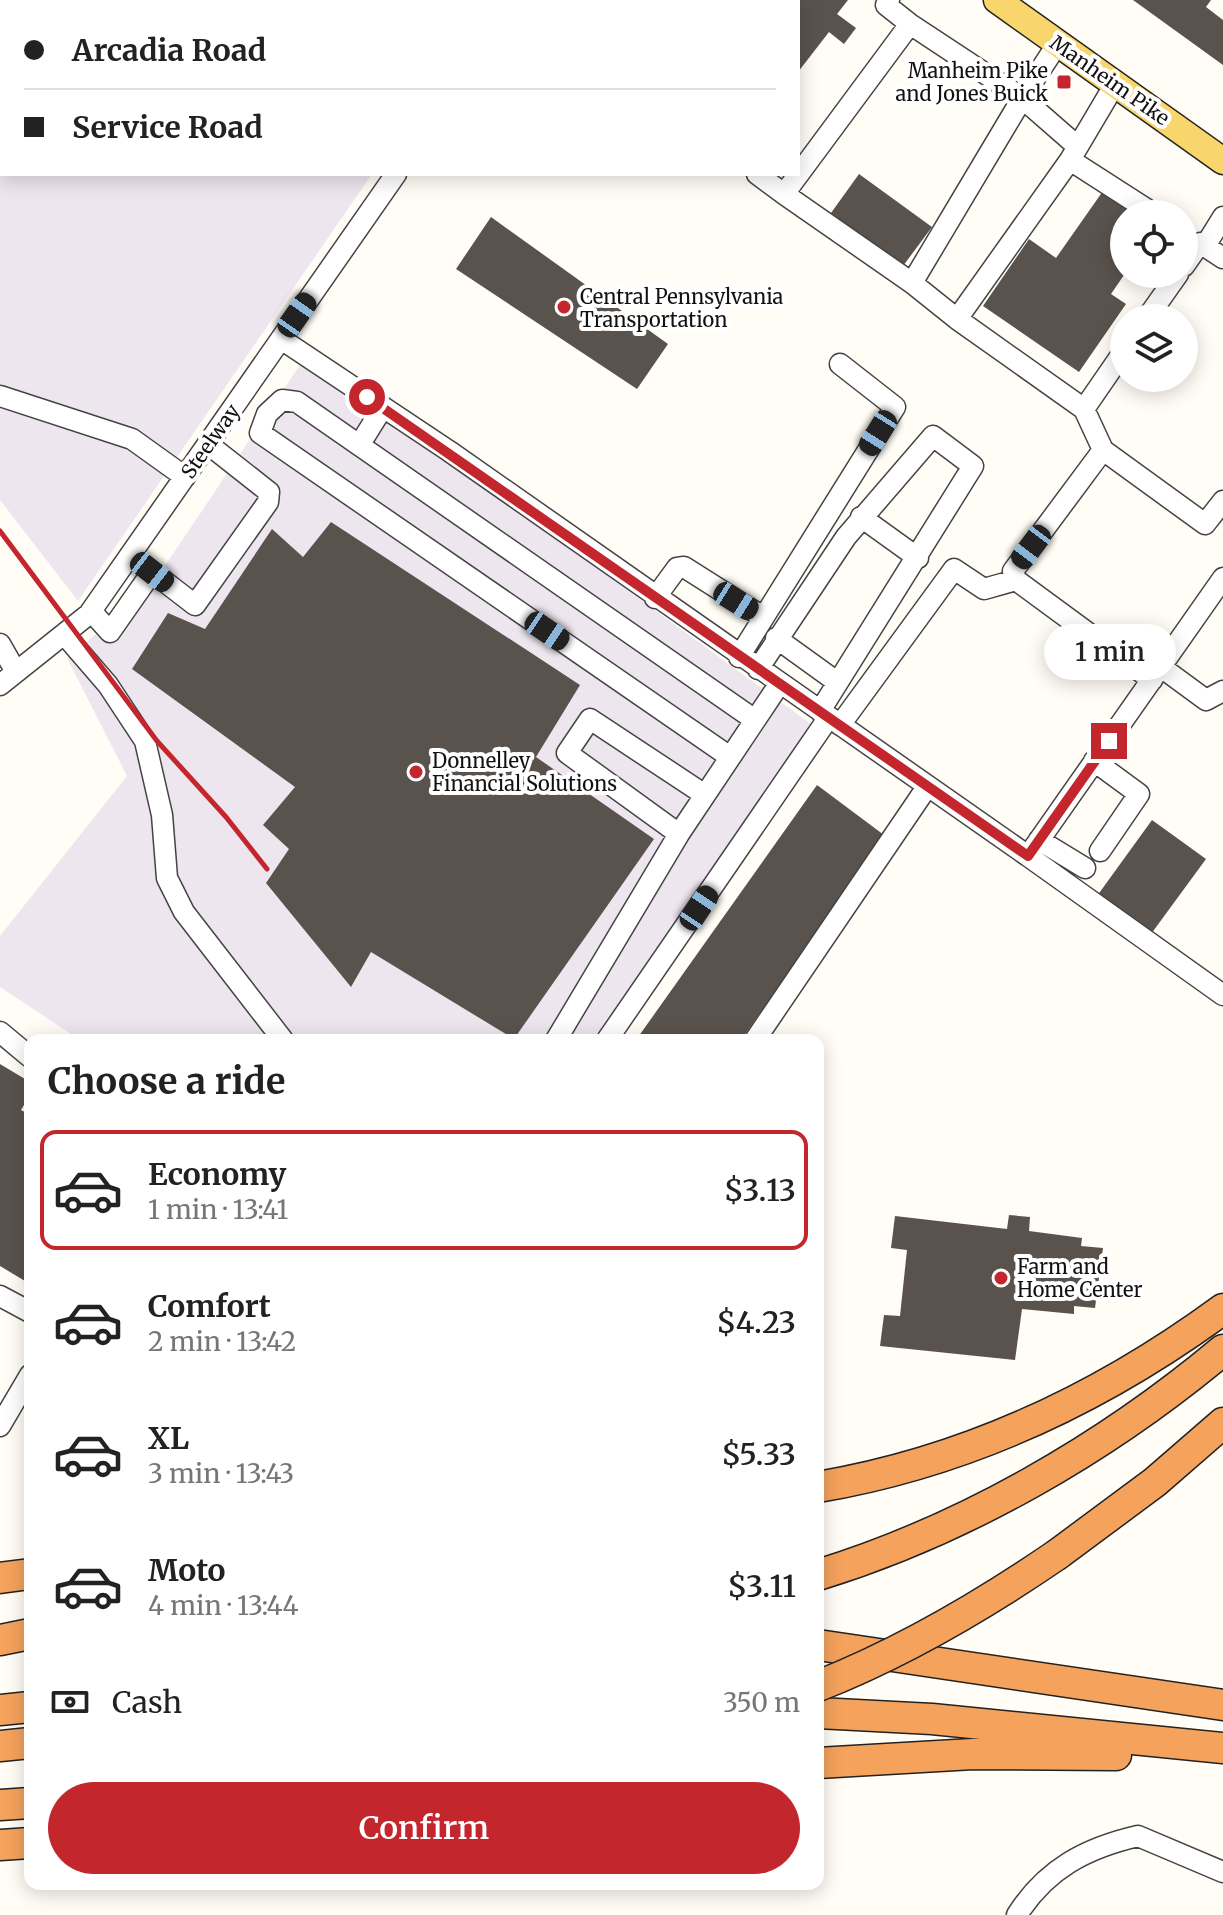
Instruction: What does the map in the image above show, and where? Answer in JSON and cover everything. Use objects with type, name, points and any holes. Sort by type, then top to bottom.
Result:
[{"type":"highway","points":[[824,1486],[893,1471],[974,1447],[1099,1389],[1223,1309]]},
{"type":"highway","points":[[824,1573],[893,1549],[1044,1475],[1140,1413],[1223,1350]]},
{"type":"highway","points":[[824,1683],[939,1629],[1058,1554],[1155,1482],[1223,1423]]},
{"type":"highway","points":[[0,1578],[24,1575]]},
{"type":"highway","points":[[0,1640],[24,1635]]},
{"type":"highway","points":[[824,1646],[1223,1705]]},
{"type":"highway","points":[[0,1710],[24,1708]]},
{"type":"highway","points":[[824,1713],[932,1719],[1223,1748]]},
{"type":"highway","points":[[0,1746],[24,1744]]},
{"type":"highway","points":[[824,1763],[973,1754],[1223,1756]]},
{"type":"highway","points":[[0,1805],[24,1803]]},
{"type":"highway","points":[[0,1845],[24,1843]]},
{"type":"main road","name":"Manheim Pike","points":[[1000,1],[1223,161]]},
{"type":"street","points":[[889,0],[886,5],[910,24],[1022,98],[1073,153],[1135,200]]},
{"type":"street","points":[[800,172],[910,24]]},
{"type":"street","points":[[912,283],[1058,43]]},
{"type":"street","points":[[957,319],[1073,153],[1115,84]]},
{"type":"street","name":"Steelway","points":[[8,678],[91,611],[395,176]]},
{"type":"street","points":[[760,176],[1084,409],[1103,450],[1205,524],[1223,501]]},
{"type":"street","points":[[784,194],[797,176]]},
{"type":"street","points":[[1198,238],[1223,217]]},
{"type":"street","points":[[1198,241],[1223,258]]},
{"type":"street","points":[[281,339],[927,787],[1034,848],[1223,995]]},
{"type":"street","points":[[739,657],[895,407],[840,364]]},
{"type":"street","points":[[1084,409],[1110,371]]},
{"type":"street","points":[[0,396],[132,439],[185,477]]},
{"type":"street","points":[[260,433],[267,414],[282,400],[297,402],[755,720]]},
{"type":"street","points":[[360,444],[383,407]]},
{"type":"street","points":[[231,410],[730,757]]},
{"type":"street","points":[[758,669],[776,638],[861,517],[933,436],[973,466],[924,541],[918,558],[837,682],[829,718]]},
{"type":"street","points":[[130,555],[195,605],[268,502],[269,492],[208,444]]},
{"type":"street","points":[[1103,450],[1013,571],[1016,580],[1156,673],[1206,700],[1223,691]]},
{"type":"street","points":[[861,517],[918,558]]},
{"type":"street","points":[[655,598],[677,568],[684,567],[763,617]]},
{"type":"street","points":[[611,1034],[829,718],[954,569],[984,589],[1016,580]]},
{"type":"street","points":[[91,611],[110,632],[152,572]]},
{"type":"street","points":[[1034,848],[1223,578]]},
{"type":"street","points":[[64,634],[108,685],[145,741],[162,815],[167,878],[184,912],[278,1034]]},
{"type":"street","points":[[776,638],[837,682]]},
{"type":"street","points":[[0,644],[8,678]]},
{"type":"street","points":[[560,1034],[679,834],[780,683]]},
{"type":"street","points":[[679,834],[567,753],[590,719],[705,795]]},
{"type":"street","points":[[1094,761],[1139,794],[1100,851]]},
{"type":"street","points":[[759,1034],[927,787]]},
{"type":"street","points":[[1034,848],[1085,868]]},
{"type":"street","points":[[0,1032],[24,1052]]},
{"type":"street","points":[[0,1296],[24,1309]]},
{"type":"street","points":[[0,1426],[24,1385]]},
{"type":"street","points":[[1017,1915],[1047,1876],[1061,1865],[1138,1836],[1223,1872]]},
{"type":"shaded area","points":[[0,176],[371,176],[78,601],[0,500]]},
{"type":"shaded area","points":[[306,356],[815,727],[600,1034],[71,1034],[0,987],[0,936],[127,776],[67,658],[148,591]]},
{"type":"building","points":[[800,0],[848,0],[837,14],[856,28],[844,44],[829,32],[800,69]]},
{"type":"building","points":[[1133,0],[1211,0],[1206,7],[1223,20],[1223,65]]},
{"type":"building","points":[[859,174],[932,227],[903,266],[831,213]]},
{"type":"building","points":[[1103,191],[1116,200],[1110,200],[1110,288],[1115,288],[1111,294],[1126,304],[1110,304],[1110,327],[1079,372],[983,306],[1029,239],[1056,258]]},
{"type":"building","name":"Central Pennsylvania Transportation","points":[[491,217],[668,344],[637,389],[456,269]]},
{"type":"building","name":"Donnelley Financial Solutions","points":[[331,522],[580,685],[536,757],[654,839],[518,1034],[506,1034],[371,952],[351,987],[266,883],[289,849],[263,825],[295,787],[132,669],[168,613],[205,629],[272,529],[303,557]]},
{"type":"building","points":[[817,785],[884,835],[745,1034],[640,1034]]},
{"type":"building","points":[[1152,820],[1206,859],[1151,934],[1097,896]]},
{"type":"building","points":[[0,1064],[24,1078],[24,1105],[21,1110],[24,1112],[24,1280],[0,1266]]},
{"type":"building","name":"Farm and Home Center","points":[[1009,1215],[1030,1217],[1029,1231],[1082,1238],[1081,1246],[1103,1248],[1095,1308],[1074,1306],[1074,1314],[1022,1309],[1015,1360],[880,1346],[884,1315],[900,1316],[907,1250],[891,1248],[895,1216],[1007,1229]]},
{"type":"railway","points":[[0,531],[157,741],[226,817],[267,869]]},
{"type":"place","name":"Manheim Pike and Jones Buick","points":[[1064,82]]},
{"type":"place","name":"Central Pennsylvania Transportation","points":[[564,307]]},
{"type":"place","name":"Donnelley Financial Solutions","points":[[416,772]]},
{"type":"place","name":"Farm and Home Center","points":[[1001,1278]]},
{"type":"route","points":[[367,397],[449,451],[739,657],[1028,856],[1109,741]]}]
